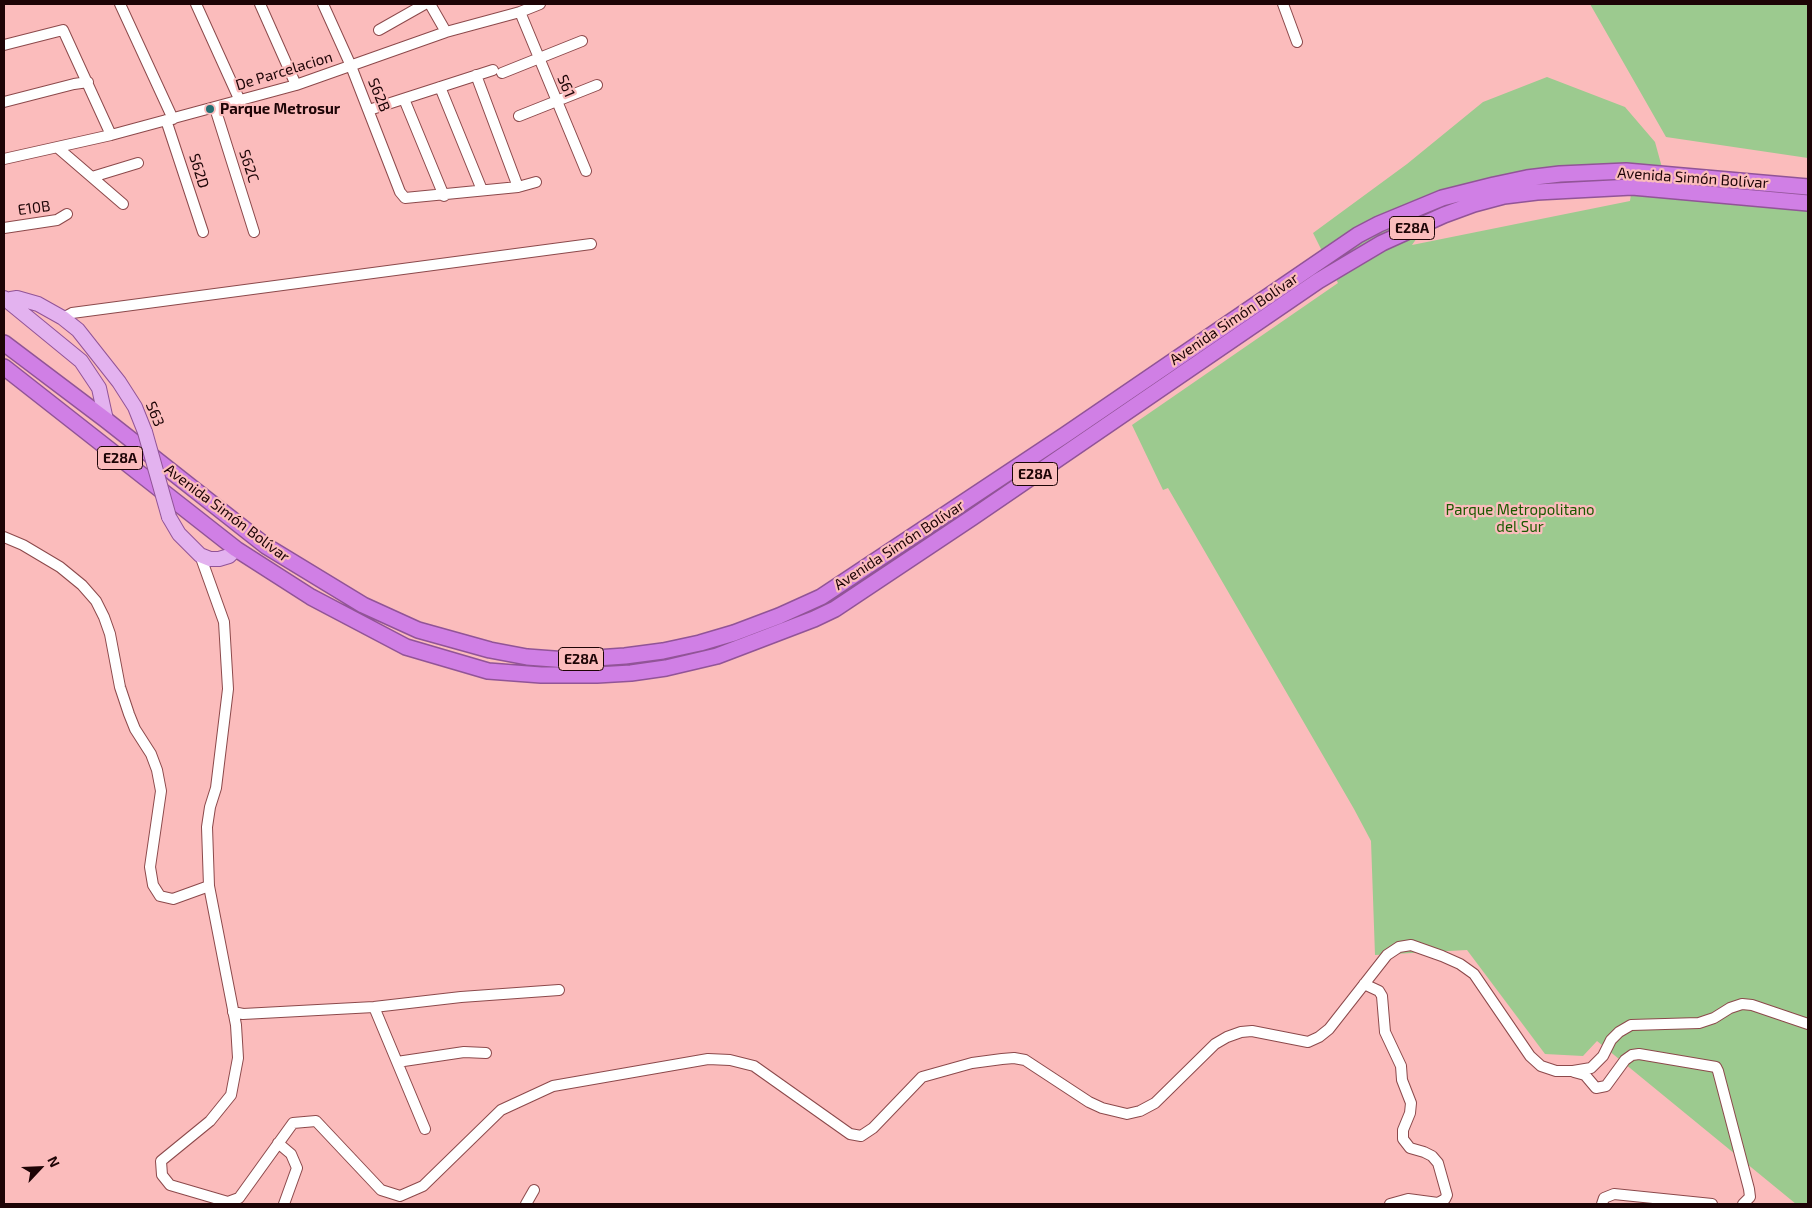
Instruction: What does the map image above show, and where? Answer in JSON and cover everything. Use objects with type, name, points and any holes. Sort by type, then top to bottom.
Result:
[{"type":"highway","name":"Avenida Simón Bolívar","points":[[4,342],[266,546],[363,605],[418,630],[490,650],[567,660],[625,656],[663,651],[734,633],[821,597],[1358,235],[1379,224],[1442,198],[1494,184],[1527,178],[1560,174],[1626,171],[1808,187]]},
{"type":"highway","name":"Avenida Simón Bolívar","points":[[4,367],[236,549],[311,596],[406,648],[488,670],[541,675],[631,673],[666,668],[717,656],[825,614],[1074,448],[1318,281],[1382,243],[1412,228],[1474,204],[1504,196],[1537,192],[1632,187],[1808,203]]},
{"type":"highway","points":[[1065,434],[1074,448]]},
{"type":"main road","name":"S63","points":[[5,299],[17,298],[38,304],[63,318],[78,330],[119,382],[135,407],[145,432],[168,517],[179,534],[200,555]]},
{"type":"main road","name":"S63","points":[[5,299],[32,319],[81,361],[99,388],[106,420]]},
{"type":"main road","points":[[200,555],[219,558],[229,556],[236,549]]},
{"type":"street","name":"S62D","points":[[120,4],[169,119],[203,232]]},
{"type":"street","points":[[196,4],[240,101]]},
{"type":"street","points":[[260,4],[296,85]]},
{"type":"street","name":"S62B","points":[[323,4],[351,66],[400,192],[405,198],[444,196]]},
{"type":"street","points":[[379,30],[425,4]]},
{"type":"street","points":[[430,4],[446,32]]},
{"type":"street","name":"De Parcelacion","points":[[4,159],[111,135],[296,85],[446,32],[520,12],[540,4]]},
{"type":"street","points":[[1283,4],[1298,42]]},
{"type":"street","name":"S61","points":[[520,12],[586,171]]},
{"type":"street","points":[[4,45],[64,30],[111,135]]},
{"type":"street","points":[[369,110],[476,75],[498,72],[539,59],[582,41]]},
{"type":"street","points":[[476,75],[518,187]]},
{"type":"street","points":[[4,102],[88,82]]},
{"type":"street","points":[[519,116],[597,85]]},
{"type":"street","points":[[440,87],[482,190]]},
{"type":"street","points":[[404,98],[444,196],[518,187],[536,182]]},
{"type":"street","name":"S62C","points":[[215,108],[254,232]]},
{"type":"street","points":[[58,148],[123,204]]},
{"type":"street","points":[[92,178],[138,163]]},
{"type":"street","name":"E10B","points":[[4,228],[57,220],[67,214]]},
{"type":"street","points":[[63,318],[72,313],[591,244]]},
{"type":"street","points":[[4,537],[23,545],[60,567],[82,585],[104,617],[110,634],[120,688],[135,729],[151,754],[157,770],[161,791],[150,867],[153,885],[160,896],[173,899],[209,886]]},
{"type":"street","points":[[200,555],[224,622],[228,689],[216,788],[210,807],[207,827],[209,886],[236,1025],[238,1058],[231,1095],[210,1121],[161,1161],[162,1175],[170,1185],[228,1202],[239,1198],[294,1123],[316,1121],[381,1190],[400,1196],[423,1186],[501,1110],[553,1086],[708,1059],[730,1060],[754,1066],[850,1134],[861,1136],[873,1128],[922,1077],[972,1063],[1014,1058],[1025,1060],[1102,1108],[1127,1114],[1140,1111],[1155,1103],[1215,1044],[1227,1037],[1241,1032],[1252,1032],[1308,1042],[1319,1037],[1329,1029],[1387,955],[1399,947],[1410,945],[1460,964],[1474,974],[1530,1056],[1541,1066],[1556,1071],[1585,1075],[1596,1088],[1606,1086],[1625,1060],[1632,1055],[1639,1054],[1716,1067],[1736,1138],[1749,1202]]},
{"type":"street","points":[[1364,984],[1378,991],[1382,996],[1385,1032],[1399,1062],[1402,1080],[1411,1103],[1410,1113],[1403,1130],[1403,1139],[1410,1148],[1432,1156],[1438,1163],[1447,1195],[1445,1199],[1438,1203],[1408,1199],[1390,1204]]},
{"type":"street","points":[[233,1012],[243,1014],[374,1007],[461,997],[559,990]]},
{"type":"street","points":[[1574,1072],[1591,1068],[1597,1063],[1611,1040],[1619,1032],[1631,1025],[1699,1023],[1714,1018],[1735,1005],[1742,1004],[1752,1005],[1808,1024]]},
{"type":"street","points":[[374,1007],[425,1129]]},
{"type":"street","points":[[397,1062],[464,1052],[486,1052]]},
{"type":"street","points":[[278,1143],[291,1154],[297,1168],[284,1204]]},
{"type":"street","points":[[526,1204],[534,1190]]},
{"type":"street","points":[[1602,1204],[1604,1198],[1614,1194],[1712,1204]]},
{"type":"green space","points":[[1590,4],[1808,4],[1808,158],[1666,137]]},
{"type":"green space","name":"Parque Metropolitano del Sur","points":[[1547,77],[1625,107],[1655,142],[1669,193],[1683,190],[1808,186],[1808,1204],[1796,1204],[1597,1041],[1583,1056],[1545,1054],[1467,950],[1375,955],[1371,841],[1168,488],[1163,490],[1132,425],[1338,283],[1313,233],[1407,164],[1483,102]],"holes":[[[1632,187],[1630,201],[1412,245],[1426,225],[1501,190]]]},
{"type":"place","name":"Parque Metrosur","points":[[210,109]]}]
